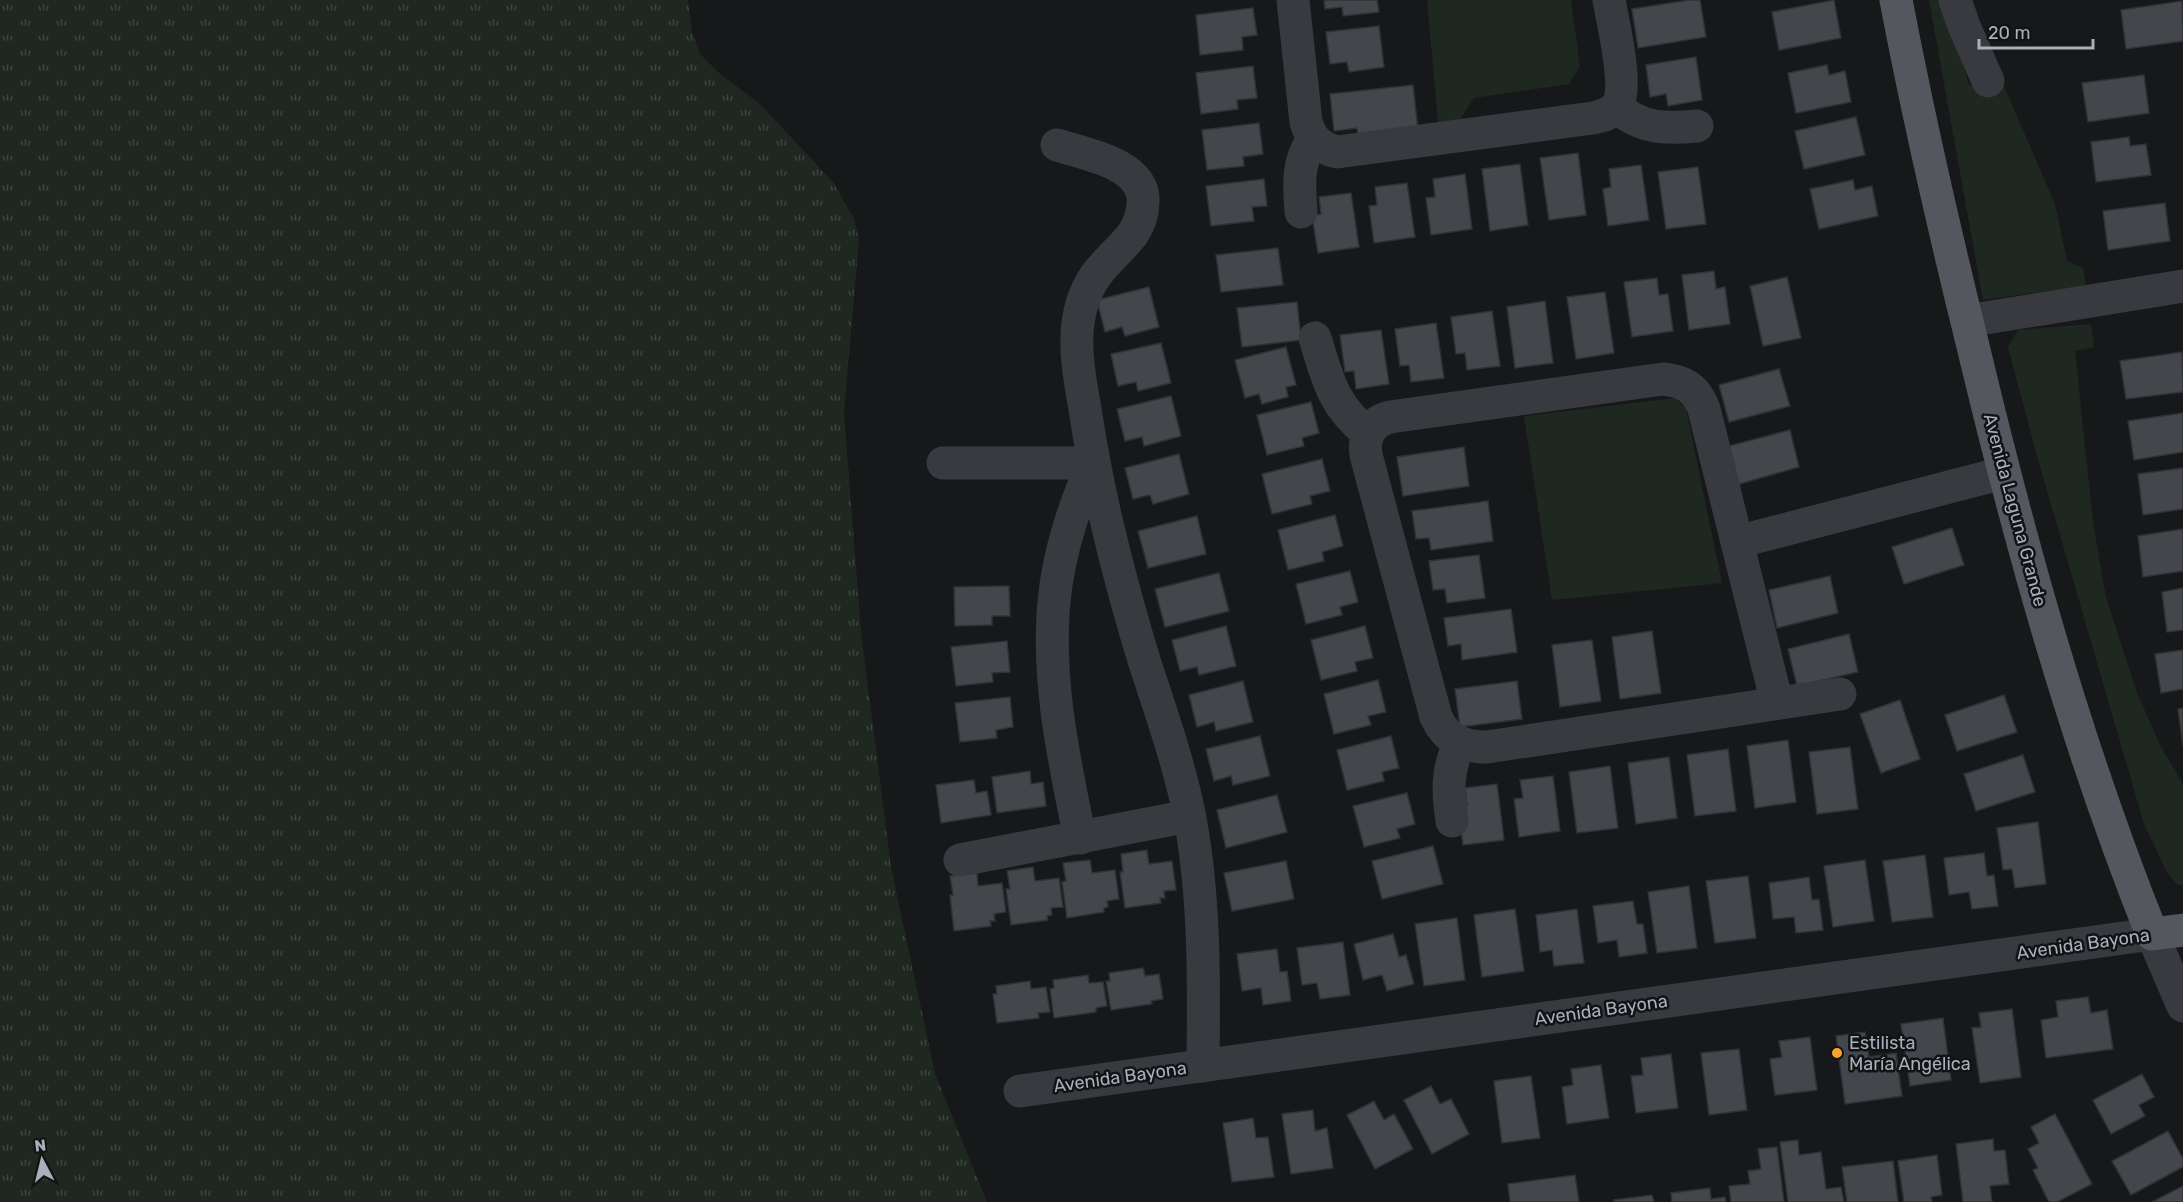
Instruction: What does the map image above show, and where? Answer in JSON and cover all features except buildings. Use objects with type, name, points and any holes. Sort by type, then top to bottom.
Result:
[{"type":"main road","name":"Avenida Laguna Grande","points":[[1896,0],[1935,191],[2003,473],[2038,597],[2094,780],[2123,862],[2167,932]]},
{"type":"street","points":[[1293,0],[1306,122],[1313,139],[1328,150],[1347,152],[1605,115],[1616,107],[1622,95],[1622,81],[1609,0]]},
{"type":"street","points":[[1955,0],[1988,81]]},
{"type":"street","points":[[1616,107],[1628,118],[1641,124],[1676,128],[1697,126]]},
{"type":"street","points":[[1301,212],[1299,171],[1302,159],[1313,139]]},
{"type":"street","points":[[1057,145],[1119,166],[1131,173],[1144,196],[1139,223],[1097,273],[1082,305],[1077,351],[1093,463],[1124,594],[1169,736],[1190,816],[1201,902],[1204,991],[1203,1066]]},
{"type":"street","points":[[1967,321],[2183,286]]},
{"type":"street","points":[[1314,338],[1335,399],[1345,413],[1368,433]]},
{"type":"street","points":[[1777,703],[1701,400],[1688,385],[1676,380],[1663,379],[1390,417],[1381,420],[1368,433],[1365,444],[1366,455],[1436,717],[1441,729],[1449,738],[1460,744],[1487,747],[1840,694]]},
{"type":"street","points":[[943,463],[1093,463]]},
{"type":"street","points":[[1080,837],[1059,717],[1053,661],[1053,623],[1056,585],[1063,549],[1075,505],[1093,463]]},
{"type":"street","points":[[1737,542],[2003,473]]},
{"type":"street","points":[[1452,820],[1448,786],[1450,766],[1460,744]]},
{"type":"street","points":[[960,860],[1190,816]]},
{"type":"street","name":"Avenida Laguna Grande","points":[[2167,932],[2183,1006]]},
{"type":"street","name":"Avenida Bayona","points":[[1020,1091],[2167,932]]},
{"type":"green space","points":[[0,0],[688,0],[692,32],[700,54],[719,73],[760,104],[833,182],[854,219],[859,239],[844,413],[861,632],[891,867],[935,1074],[987,1202],[0,1202]]},
{"type":"green space","points":[[1427,0],[1571,0],[1580,66],[1569,84],[1474,98],[1459,121],[1438,122]]},
{"type":"green space","points":[[1929,0],[1945,0],[1969,85],[2004,86],[2055,204],[2067,261],[2083,268],[2086,286],[1983,300]]},
{"type":"green space","points":[[2091,324],[2094,347],[2075,351],[2093,522],[2106,597],[2137,693],[2161,747],[2183,784],[2183,885],[2178,885],[2168,874],[2144,824],[2035,449],[2008,347],[2018,330]]},
{"type":"green space","points":[[1676,398],[1686,409],[1722,583],[1552,600],[1524,416]]},
{"type":"place","name":"Estilista María Angélica","points":[[1837,1053]]}]
